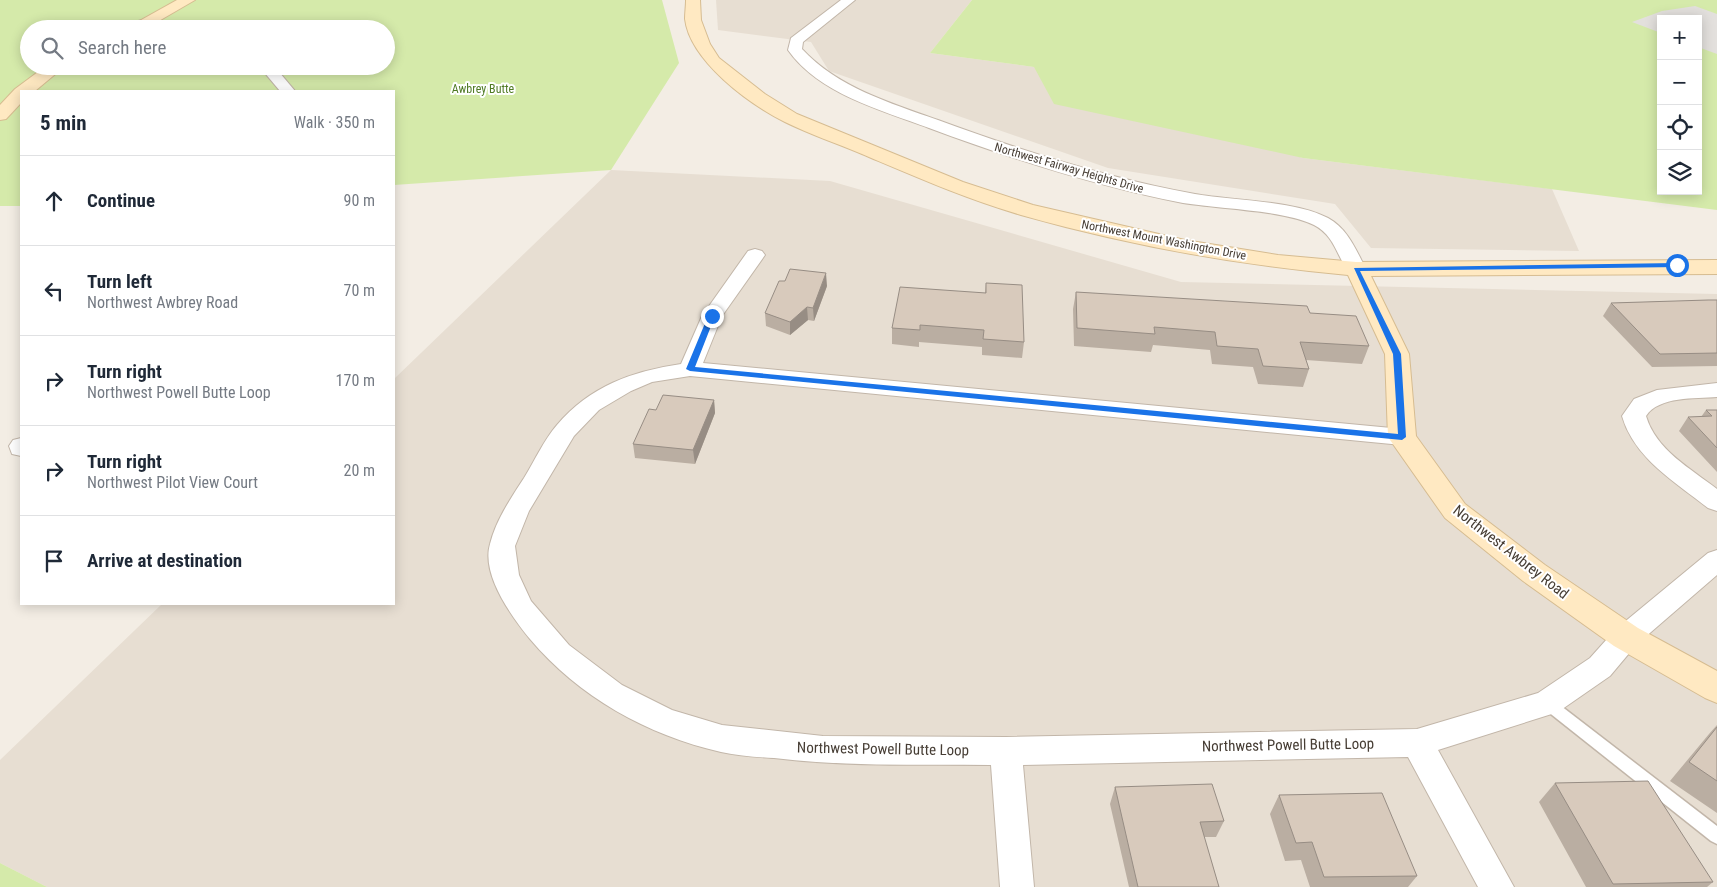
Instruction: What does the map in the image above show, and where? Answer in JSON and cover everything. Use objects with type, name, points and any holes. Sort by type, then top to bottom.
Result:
[{"type":"main road","points":[[150,20],[188,0]]},
{"type":"main road","name":"Northwest Mount Washington Drive","points":[[692,0],[693,20],[702,44],[713,61],[759,98],[791,118],[956,186],[1027,210],[1177,245],[1278,262],[1356,269],[1717,267]]},
{"type":"main road","points":[[25,90],[45,75]]},
{"type":"main road","points":[[0,115],[20,94]]},
{"type":"main road","points":[[1356,269],[1397,354],[1402,437]]},
{"type":"main road","name":"Northwest Awbrey Road","points":[[1402,437],[1455,511],[1534,573],[1626,638],[1717,688]]},
{"type":"street","name":"Northwest Fairway Heights Drive","points":[[849,0],[796,41],[795,50],[802,60],[818,72],[869,100],[1023,157],[1113,183],[1199,200],[1304,216],[1330,227],[1356,269]]},
{"type":"street","points":[[274,75],[287,90]]},
{"type":"street","points":[[690,369],[712,316],[756,256]]},
{"type":"street","name":"Northwest Powell Butte Loop","points":[[1402,437],[690,369],[647,376],[623,386],[591,405],[565,431],[517,510],[502,546],[505,575],[520,608],[558,653],[611,694],[664,721],[722,739],[823,750],[1006,751],[1417,742],[1547,703],[1600,667],[1626,638],[1717,560]]},
{"type":"street","points":[[1717,390],[1665,395],[1642,404],[1634,416],[1638,433],[1658,456],[1717,502]]},
{"type":"street","points":[[1417,742],[1497,887]]},
{"type":"street","points":[[1006,751],[1017,887]]},
{"type":"lane","points":[[1547,703],[1717,836]]},
{"type":"shaded area","points":[[716,0],[972,0],[930,53],[1034,67],[1303,158],[1552,189],[1579,251],[1371,248],[1335,204],[1108,168],[829,71],[811,42],[718,30]]},
{"type":"shaded area","points":[[1695,6],[1717,14],[1717,54],[1702,48],[1702,15],[1657,15],[1657,31],[1632,22],[1662,11]]},
{"type":"shaded area","points":[[611,170],[830,181],[1181,282],[1717,294],[1717,887],[47,887],[0,863],[0,760],[161,605],[395,605],[395,378]]},
{"type":"green space","name":"Awbrey Butte","points":[[0,0],[662,0],[679,63],[611,170],[395,185],[395,90],[20,90],[20,206],[0,206]]},
{"type":"green space","points":[[972,0],[1717,0],[1717,210],[1303,158],[1054,104],[1034,67],[930,53]]},
{"type":"green space","points":[[0,863],[47,887],[0,887]]},
{"type":"building","points":[[790,269],[826,273],[813,308],[807,307],[790,322],[765,313],[779,281],[785,281]]},
{"type":"building","points":[[986,283],[1022,285],[1024,342],[983,339],[984,330],[920,325],[920,330],[892,328],[900,287],[986,293]]},
{"type":"building","points":[[1076,292],[1307,306],[1310,313],[1356,316],[1369,346],[1300,342],[1309,369],[1263,366],[1258,349],[1217,346],[1215,332],[1154,327],[1155,334],[1077,328]]},
{"type":"building","points":[[1717,300],[1717,353],[1660,354],[1611,303]]},
{"type":"building","points":[[663,395],[714,400],[693,450],[633,444],[649,409],[656,410]]},
{"type":"building","points":[[1706,410],[1717,410],[1717,448],[1688,417],[1712,416]]},
{"type":"building","points":[[1717,727],[1717,781],[1689,762]]},
{"type":"building","points":[[1648,781],[1713,882],[1613,884],[1555,783]]},
{"type":"building","points":[[1212,784],[1224,821],[1200,822],[1219,887],[1138,887],[1115,787]]},
{"type":"building","points":[[1382,793],[1417,876],[1324,877],[1312,842],[1296,843],[1279,795]]},
{"type":"route","points":[[712,316],[690,369],[1402,437],[1397,354],[1356,269],[1677,265]]}]
